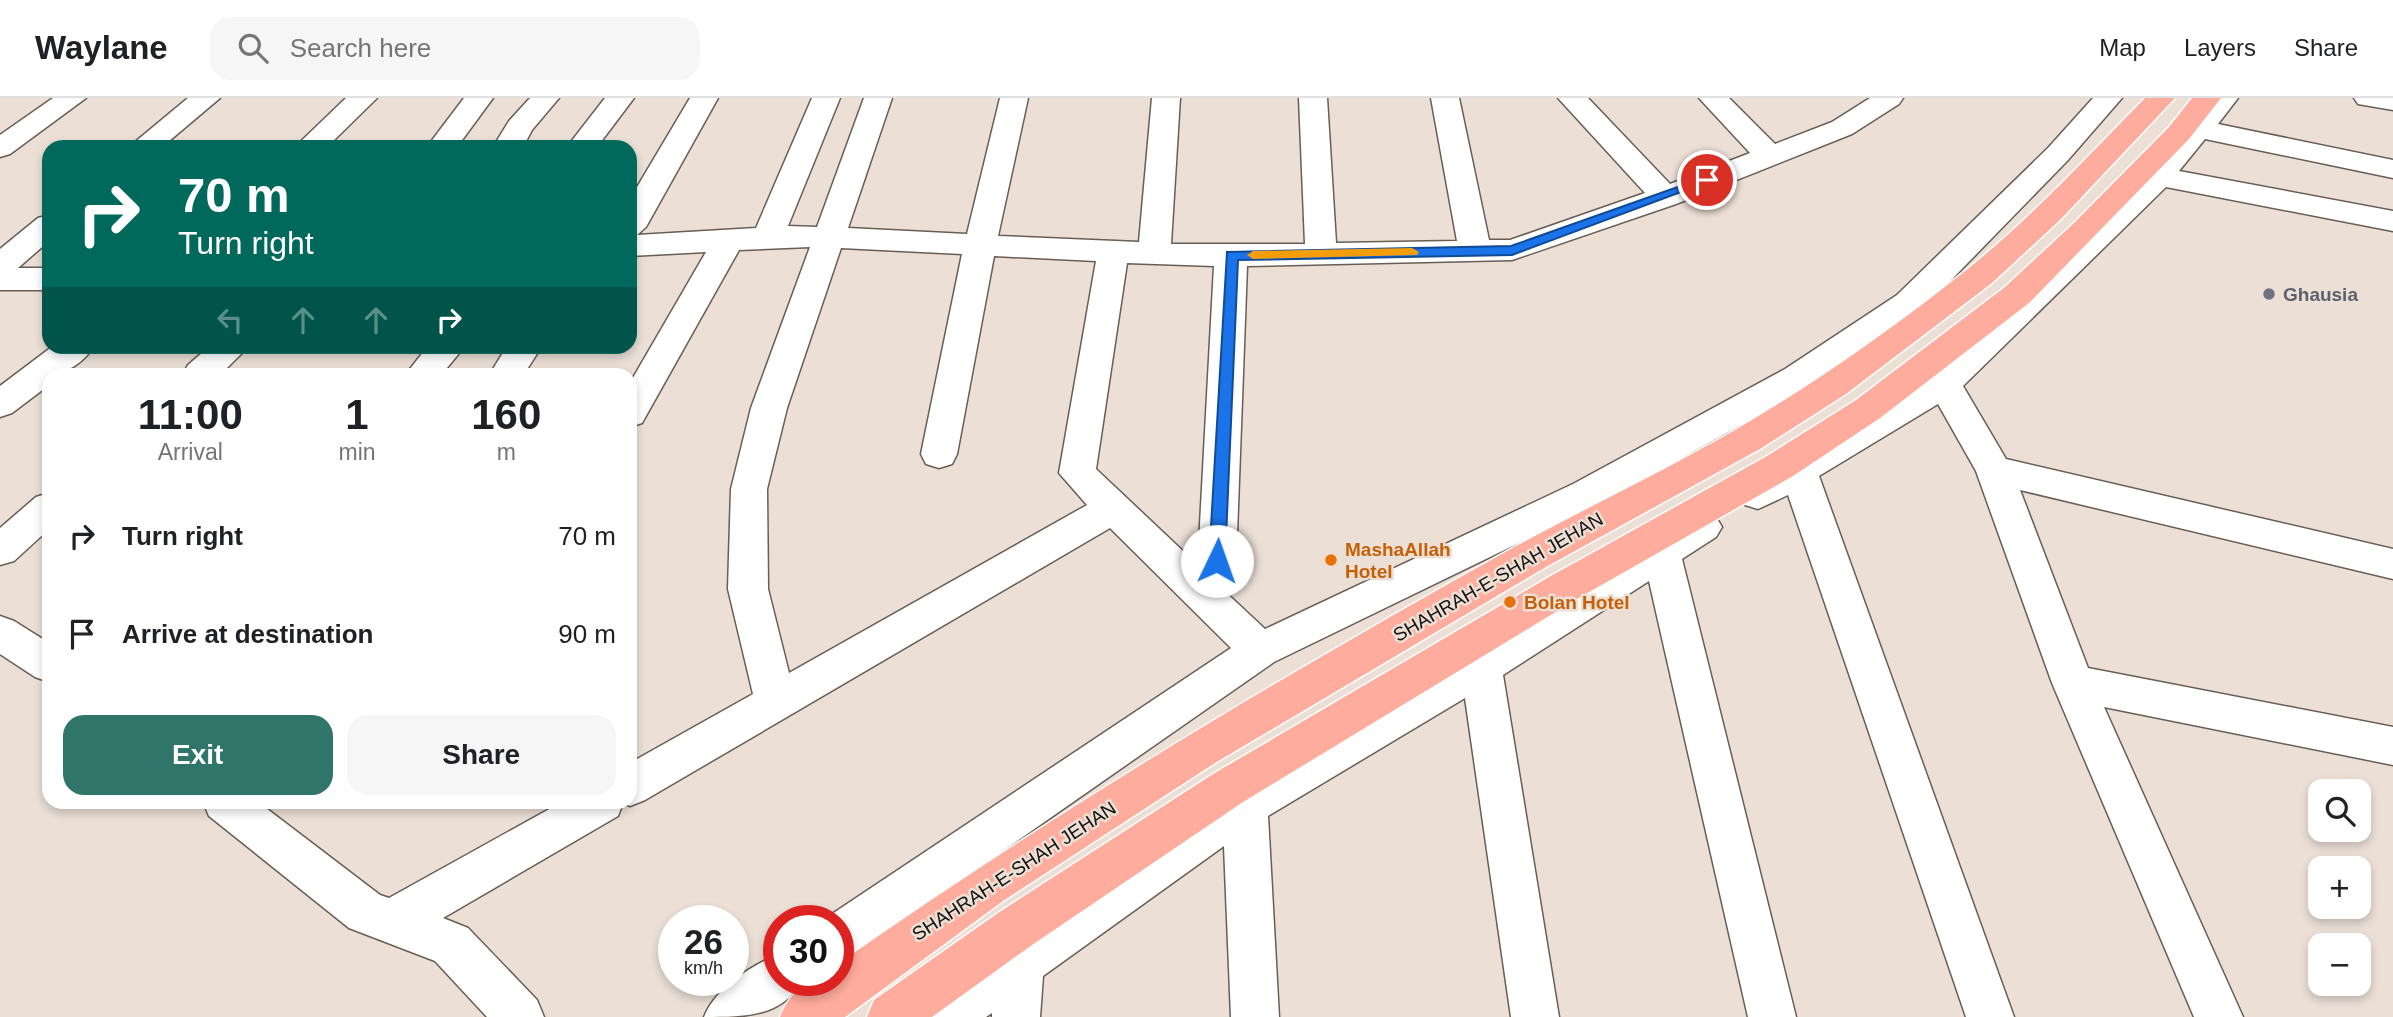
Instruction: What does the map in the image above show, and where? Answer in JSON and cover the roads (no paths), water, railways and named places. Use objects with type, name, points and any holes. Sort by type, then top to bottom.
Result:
[{"type":"main road","name":"SHAHRAH-E-SHAH JEHAN","points":[[804,1017],[987,886],[1199,750],[1532,556],[1747,440],[1834,385],[1981,275],[2049,214],[2161,98]]},
{"type":"main road","points":[[891,1017],[1015,929],[1228,788],[1552,594],[1780,467],[1868,409],[2017,295],[2085,230],[2133,177],[2204,113]]},
{"type":"street","points":[[0,148],[72,98]]},
{"type":"street","points":[[153,140],[206,98]]},
{"type":"street","points":[[318,140],[363,98]]},
{"type":"street","points":[[447,140],[480,98]]},
{"type":"street","points":[[512,140],[519,127],[545,98]]},
{"type":"street","points":[[587,140],[620,98]]},
{"type":"street","points":[[637,214],[675,144],[704,98]]},
{"type":"street","points":[[768,238],[826,98]]},
{"type":"street","points":[[776,702],[748,589],[749,489],[769,408],[878,98]]},
{"type":"street","points":[[939,454],[980,245],[1014,98]]},
{"type":"street","points":[[1154,254],[1166,98]]},
{"type":"street","points":[[1314,98],[1321,254]]},
{"type":"street","points":[[1445,98],[1475,251]]},
{"type":"street","points":[[1572,98],[1665,197]]},
{"type":"street","points":[[1713,98],[1770,156]]},
{"type":"street","points":[[854,926],[1261,650],[1586,494],[1797,378],[1909,303],[2058,154],[2108,98]]},
{"type":"street","points":[[945,1017],[1245,806],[1481,667],[1661,551],[1944,384],[2159,176],[2204,113],[2224,98]]},
{"type":"street","points":[[2368,98],[2393,101]]},
{"type":"street","points":[[637,246],[768,238],[828,238],[1231,256],[1512,250],[1665,197],[1842,128],[1885,99]]},
{"type":"street","points":[[2204,113],[2393,169]]},
{"type":"street","points":[[2159,176],[2391,224]]},
{"type":"street","points":[[0,266],[42,231]]},
{"type":"street","points":[[637,402],[729,240]]},
{"type":"street","points":[[1113,252],[1077,473],[1261,650]]},
{"type":"street","points":[[1217,561],[1231,256]]},
{"type":"street","points":[[0,279],[42,279]]},
{"type":"street","points":[[48,368],[66,354]]},
{"type":"street","points":[[207,368],[223,354]]},
{"type":"street","points":[[428,368],[441,354]]},
{"type":"street","points":[[0,404],[42,372]]},
{"type":"street","points":[[1944,384],[1994,470],[2073,683],[2219,1017]]},
{"type":"street","points":[[1994,470],[2393,564]]},
{"type":"street","points":[[1799,472],[1990,1017]]},
{"type":"street","points":[[637,782],[1113,508]]},
{"type":"street","points":[[0,550],[42,513]]},
{"type":"street","points":[[1661,551],[1772,1017]]},
{"type":"street","points":[[0,633],[42,660]]},
{"type":"street","points":[[1481,667],[1535,1017]]},
{"type":"street","points":[[2073,683],[2393,746]]},
{"type":"street","points":[[1245,806],[1255,1017]]},
{"type":"street","points":[[234,809],[365,912],[451,944],[520,1017]]},
{"type":"street","points":[[392,922],[590,809]]},
{"type":"street","points":[[1016,1017],[1020,966]]},
{"type":"street","points":[[728,1017],[763,990]]},
{"type":"place","name":"Ghausia","points":[[2269,294]]},
{"type":"place","name":"MashaAllah Hotel","points":[[1331,560]]},
{"type":"place","name":"Bolan Hotel","points":[[1510,602]]}]
